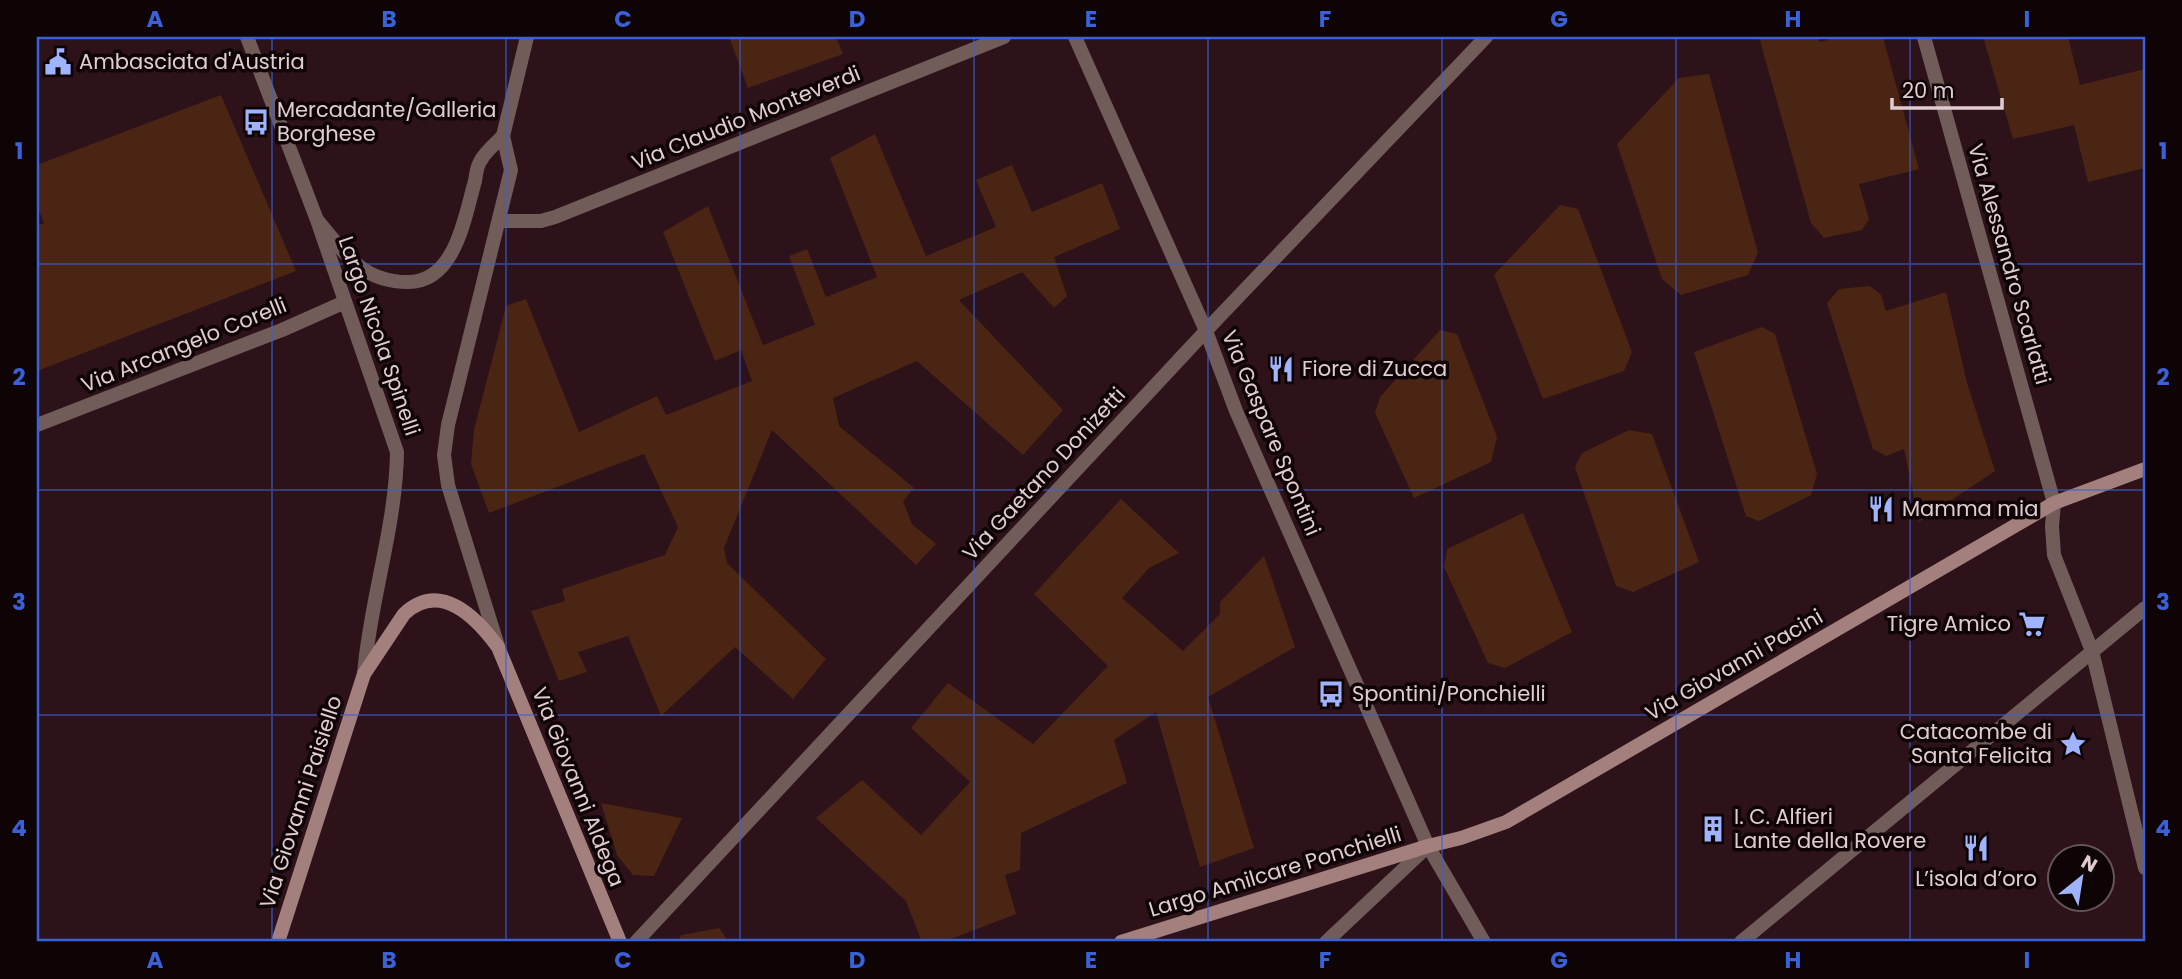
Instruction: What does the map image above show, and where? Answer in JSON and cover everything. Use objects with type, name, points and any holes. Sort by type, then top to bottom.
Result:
[{"type":"main road","name":"Via Giovanni Pacini","points":[[1428,846],[1506,822],[2054,503],[2145,469]]},
{"type":"main road","name":"Via Giovanni Paisiello","points":[[278,942],[363,674],[404,614],[412,606],[428,599],[447,602],[486,631],[498,647]]},
{"type":"main road","name":"Via Giovanni Aldega","points":[[498,647],[620,942]]},
{"type":"main road","name":"Largo Amilcare Ponchielli","points":[[1121,942],[1428,846]]},
{"type":"street","name":"Largo Nicola Spinelli","points":[[247,37],[317,220],[397,452],[397,479],[368,632],[363,674]]},
{"type":"street","points":[[499,221],[511,170],[503,136],[527,37]]},
{"type":"street","name":"Via Claudio Monteverdi","points":[[499,221],[541,221],[567,213],[1004,37]]},
{"type":"street","name":"Via Gaspare Spontini","points":[[1076,37],[1206,331],[1236,411],[1428,846],[1484,942]]},
{"type":"street","name":"Via Gaetano Donizetti","points":[[636,942],[1206,331],[1486,37]]},
{"type":"street","name":"Via Alessandro Scarlatti","points":[[1924,37],[2054,503],[2054,555],[2092,651],[2145,868]]},
{"type":"street","points":[[317,220],[352,261],[374,277],[398,282],[425,279],[441,267],[449,256],[460,233],[480,160],[503,136]]},
{"type":"street","name":"Largo Nicola Spinelli","points":[[498,647],[454,507],[444,456],[448,425],[499,221]]},
{"type":"street","name":"Via Arcangelo Corelli","points":[[37,425],[282,330],[345,302]]},
{"type":"street","points":[[1741,942],[2145,608]]},
{"type":"street","name":"Largo Amilcare Ponchielli","points":[[1326,942],[1428,846]]},
{"type":"shaded area","points":[[729,37],[836,37],[843,54],[748,88]]},
{"type":"shaded area","points":[[1759,37],[1817,37],[1820,42],[1838,37],[1883,37],[1919,169],[1859,184],[1869,219],[1862,230],[1824,238],[1811,223]]},
{"type":"shaded area","points":[[1983,37],[2068,37],[2080,85],[2145,69],[2145,168],[2088,182],[2074,125],[2013,139]]},
{"type":"shaded area","points":[[1709,74],[1758,253],[1748,275],[1681,295],[1662,279],[1617,144],[1679,78]]},
{"type":"shaded area","points":[[221,95],[296,271],[37,371],[37,226],[44,223],[37,206],[37,165]]},
{"type":"shaded area","points":[[875,134],[926,256],[996,227],[976,180],[1012,165],[1032,212],[1102,183],[1120,229],[1054,257],[1067,296],[1054,308],[1022,272],[959,300],[1063,410],[1023,455],[917,361],[833,398],[839,426],[914,488],[903,501],[912,524],[936,544],[916,565],[772,430],[724,548],[727,563],[826,659],[793,699],[735,647],[661,716],[628,636],[578,652],[587,672],[559,681],[531,611],[565,601],[562,589],[665,555],[678,527],[644,454],[489,513],[471,464],[474,430],[506,306],[526,299],[579,432],[657,396],[666,415],[752,381],[741,350],[715,361],[663,232],[708,206],[763,345],[815,325],[789,256],[807,249],[826,297],[877,277],[830,158]]},
{"type":"shaded area","points":[[1560,205],[1578,209],[1632,352],[1624,371],[1543,399],[1494,275]]},
{"type":"shaded area","points":[[1870,286],[1881,295],[1886,311],[1946,292],[1967,383],[1995,471],[1919,522],[1904,449],[1886,456],[1873,449],[1827,303],[1839,289]]},
{"type":"shaded area","points":[[1762,327],[1775,334],[1817,474],[1811,495],[1759,521],[1746,516],[1694,352]]},
{"type":"shaded area","points":[[1440,330],[1457,334],[1497,437],[1491,462],[1414,498],[1375,413],[1380,397]]},
{"type":"shaded area","points":[[1629,430],[1652,434],[1699,562],[1633,592],[1616,586],[1575,467],[1582,453]]},
{"type":"shaded area","points":[[1121,499],[1179,553],[1149,568],[1122,598],[1183,651],[1220,614],[1220,602],[1264,556],[1295,647],[1208,697],[1254,848],[1200,867],[1156,712],[1114,740],[1127,783],[1021,833],[1020,870],[1005,875],[1016,914],[943,942],[922,942],[906,901],[816,818],[862,780],[921,835],[970,782],[911,728],[948,683],[1033,744],[1108,666],[1034,594]]},
{"type":"shaded area","points":[[1523,513],[1572,632],[1505,668],[1488,663],[1444,567],[1447,549]]},
{"type":"shaded area","points":[[601,803],[682,818],[654,876],[633,875],[617,855]]},
{"type":"shaded area","points":[[719,928],[729,942],[676,942],[682,935]]},
{"type":"place","name":"Ambasciata d'Austria","points":[[58,62]]},
{"type":"place","name":"Mercadante/Galleria Borghese","points":[[256,122]]},
{"type":"place","name":"Fiore di Zucca","points":[[1281,369]]},
{"type":"place","name":"Mamma mia","points":[[1881,509]]},
{"type":"place","name":"Tigre Amico","points":[[2032,624]]},
{"type":"place","name":"Spontini/Ponchielli","points":[[1331,694]]},
{"type":"place","name":"Catacombe di Santa Felicita","points":[[2073,744]]},
{"type":"place","name":"I. C. Alfieri Lante della Rovere","points":[[1713,829]]},
{"type":"place","name":"L’isola d’oro","points":[[1976,848]]}]
